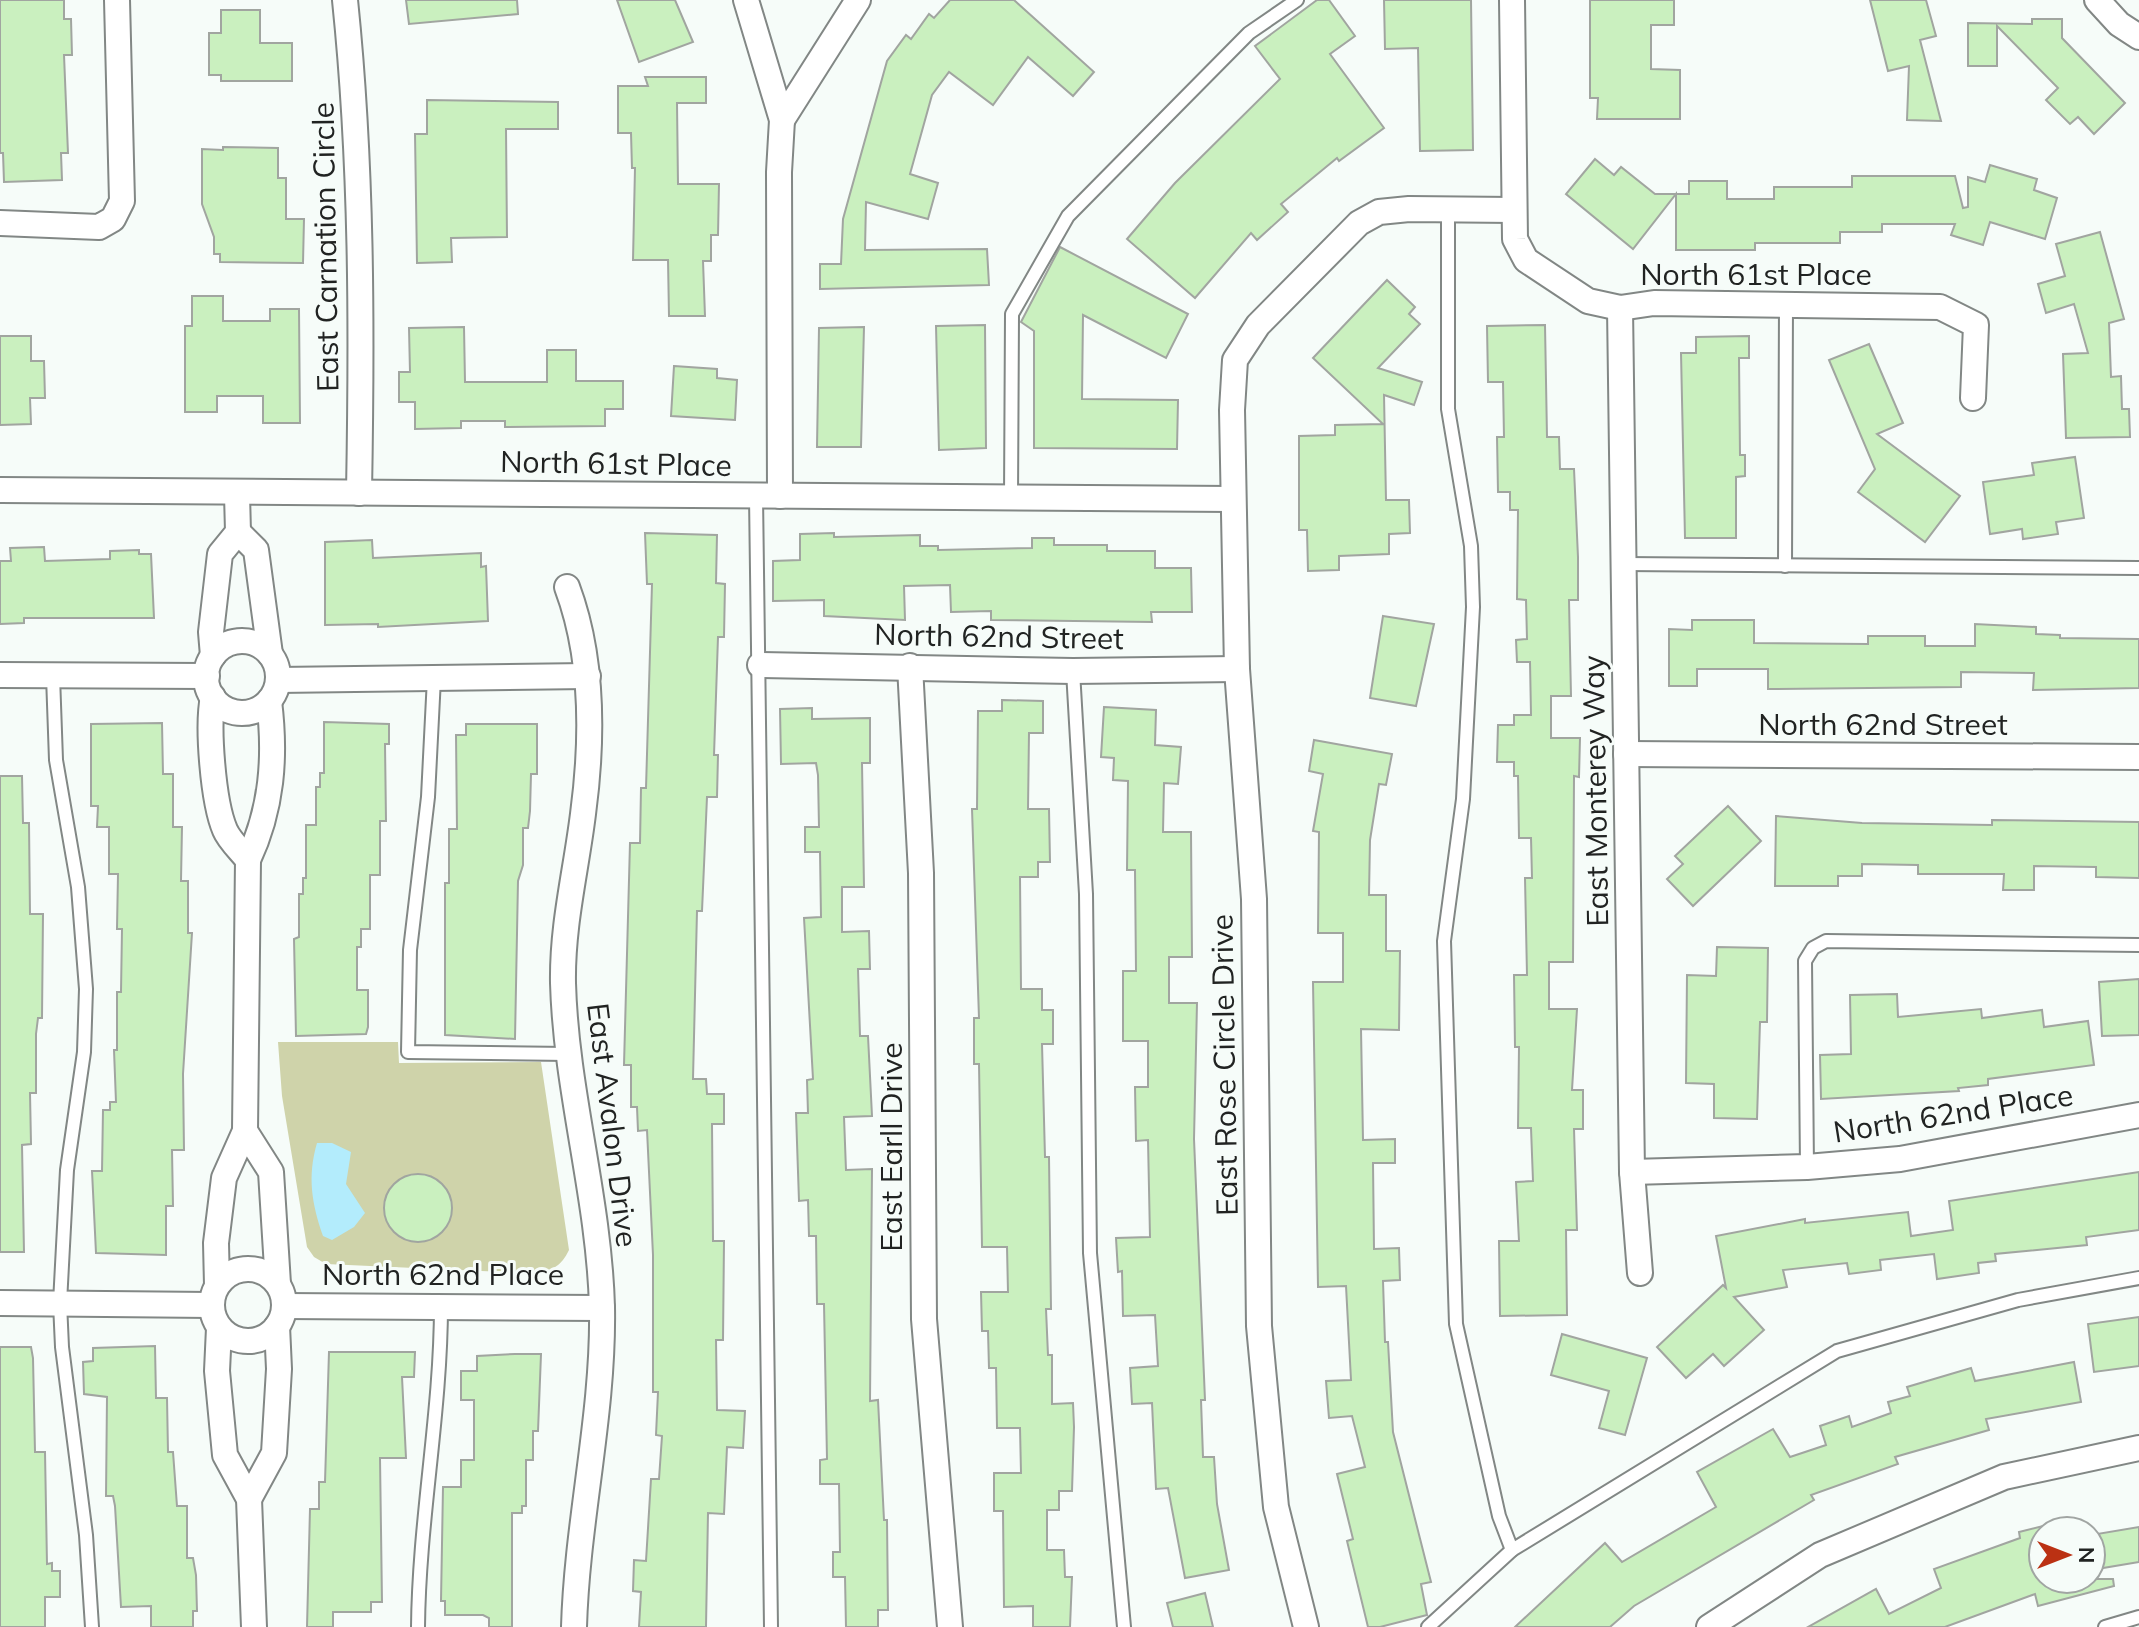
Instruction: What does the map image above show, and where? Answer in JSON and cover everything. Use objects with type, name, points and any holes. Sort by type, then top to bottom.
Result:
[{"type":"street","points":[[0,223],[99,227],[113,219],[122,201],[117,0]]},
{"type":"street","name":"East Carnation Circle","points":[[345,0],[359,151],[362,323],[359,493]]},
{"type":"street","points":[[746,0],[782,120],[779,172],[780,496]]},
{"type":"street","points":[[782,120],[858,0]]},
{"type":"street","name":"North 61st Place","points":[[1512,0],[1515,239],[1526,260],[1588,301],[1620,308],[1654,303],[1940,307],[1976,325],[1973,398]]},
{"type":"street","points":[[2097,0],[2119,24],[2139,37]]},
{"type":"street","name":"East Rose Circle Drive","points":[[1306,1627],[1276,1507],[1259,1326],[1254,899],[1237,669],[1232,499],[1235,360],[1258,325],[1359,223],[1379,212],[1514,210]]},
{"type":"street","name":"East Monterey Way","points":[[1620,308],[1632,1172],[1640,1273]]},
{"type":"street","name":"North 61st Place","points":[[0,490],[1232,499]]},
{"type":"street","points":[[237,494],[238,532],[220,554],[211,632],[209,716],[225,830],[248,860]]},
{"type":"street","points":[[238,532],[256,550],[270,654],[273,734],[269,804],[264,826],[248,860],[245,1131],[224,1178],[216,1243],[216,1306],[217,1371],[225,1455],[249,1499],[254,1627]]},
{"type":"street","name":"East Avalon Drive","points":[[567,587],[580,622],[588,676],[583,814],[568,901],[565,954],[568,1054],[591,1181],[602,1308],[601,1361],[576,1566],[574,1627]]},
{"type":"street","points":[[270,654],[252,642],[241,641],[221,648],[211,676],[220,705],[240,713],[260,708],[273,691],[434,678],[588,676]]},
{"type":"street","name":"North 62nd Street","points":[[760,665],[1073,671],[1237,669]]},
{"type":"street","name":"East Earll Drive","points":[[910,666],[921,873],[924,1319],[950,1627]]},
{"type":"street","points":[[0,675],[211,676]]},
{"type":"street","name":"North 62nd Street","points":[[1626,754],[2139,757]]},
{"type":"street","name":"North 62nd Place","points":[[1632,1172],[1807,1167],[1900,1159],[2139,1115]]},
{"type":"street","points":[[245,1131],[271,1172],[280,1305],[274,1453],[249,1499]]},
{"type":"street","points":[[247,1268],[270,1275],[280,1305],[260,1339],[249,1341],[238,1340],[216,1306],[235,1270],[247,1268]]},
{"type":"street","points":[[0,1303],[216,1306]]},
{"type":"street","name":"North 62nd Place","points":[[280,1305],[602,1308]]},
{"type":"street","points":[[1709,1627],[1820,1555],[2004,1477],[2139,1448]]},
{"type":"lane","points":[[1011,498],[1012,314],[1068,216],[1249,33],[1297,0]]},
{"type":"lane","points":[[1448,211],[1448,409],[1471,546],[1473,607],[1463,799],[1444,941],[1456,1324],[1499,1516],[1512,1550]]},
{"type":"lane","points":[[1785,566],[1786,303]]},
{"type":"lane","points":[[756,496],[771,1627]]},
{"type":"lane","points":[[1624,564],[2139,568]]},
{"type":"lane","points":[[1073,671],[1086,894],[1090,1253],[1124,1627]]},
{"type":"lane","points":[[53,676],[56,760],[78,887],[86,989],[84,1052],[67,1170],[60,1303],[62,1347],[86,1535],[92,1627]]},
{"type":"lane","points":[[434,678],[428,797],[410,950],[408,1052],[568,1054]]},
{"type":"lane","points":[[1807,1167],[1805,961],[1813,948],[1826,941],[2139,945]]},
{"type":"lane","points":[[1428,1627],[1512,1550],[1837,1351],[2018,1300],[2139,1278]]},
{"type":"lane","points":[[418,1627],[423,1528],[441,1365],[441,1305]]},
{"type":"lane","points":[[2105,1627],[2139,1617]]},
{"type":"green space","points":[[278,1042],[398,1042],[399,1063],[541,1062],[569,1250],[565,1257],[552,1269],[525,1273],[326,1264],[314,1257],[307,1247],[282,1096]]},
{"type":"water","points":[[317,1143],[332,1143],[351,1152],[346,1184],[365,1213],[354,1227],[332,1240],[323,1236],[314,1201],[312,1167]]},
{"type":"building","points":[[0,0],[64,0],[64,19],[71,19],[72,55],[64,55],[68,153],[61,153],[62,180],[4,182],[3,153],[0,153]]},
{"type":"building","points":[[406,0],[517,0],[518,14],[409,24]]},
{"type":"building","points":[[617,0],[675,0],[693,42],[639,62]]},
{"type":"building","points":[[950,0],[1014,0],[1094,72],[1073,96],[1028,57],[993,105],[949,72],[932,95],[910,174],[938,183],[928,219],[866,202],[865,250],[987,249],[989,285],[820,289],[820,264],[841,264],[843,219],[887,61],[906,35],[911,39],[929,14],[934,18]]},
{"type":"building","points":[[1317,0],[1329,0],[1355,36],[1330,54],[1384,128],[1339,161],[1337,158],[1281,204],[1288,212],[1257,240],[1251,233],[1195,298],[1127,239],[1175,183],[1280,79],[1255,46]]},
{"type":"building","points":[[1384,0],[1471,0],[1473,150],[1420,151],[1418,48],[1385,49]]},
{"type":"building","points":[[1590,0],[1674,0],[1674,25],[1651,25],[1651,69],[1680,70],[1680,119],[1597,119],[1598,98],[1590,98]]},
{"type":"building","points":[[1870,0],[1926,0],[1936,36],[1920,40],[1941,121],[1907,120],[1909,66],[1888,71]]},
{"type":"building","points":[[221,10],[260,10],[260,43],[292,43],[292,81],[221,81],[221,75],[209,75],[209,33],[221,33]]},
{"type":"building","points":[[2032,19],[2062,19],[2062,38],[2125,103],[2094,134],[2078,117],[2070,124],[2046,100],[2058,88],[1997,26],[1997,66],[1968,66],[1968,23],[2032,24]]},
{"type":"building","points":[[645,77],[706,77],[706,103],[677,103],[678,184],[719,184],[718,235],[711,235],[711,261],[703,261],[705,316],[669,316],[668,260],[633,260],[635,168],[632,168],[631,133],[618,133],[618,86],[648,86]]},
{"type":"building","points":[[427,100],[558,102],[558,129],[506,129],[507,237],[451,238],[452,262],[417,263],[415,134],[427,134]]},
{"type":"building","points":[[223,147],[278,148],[278,178],[286,178],[286,219],[304,219],[303,263],[220,262],[220,254],[214,254],[214,237],[202,204],[202,149],[223,150]]},
{"type":"building","points":[[1595,159],[1614,175],[1621,167],[1655,194],[1676,194],[1633,249],[1566,194]]},
{"type":"building","points":[[1990,165],[2037,179],[2034,190],[2057,198],[2045,239],[1990,222],[1983,245],[1951,235],[1955,224],[1882,224],[1882,232],[1840,232],[1840,243],[1755,243],[1755,250],[1676,250],[1676,194],[1689,194],[1689,181],[1727,181],[1727,199],[1774,199],[1774,187],[1852,187],[1852,176],[1955,176],[1963,208],[1968,207],[1968,177],[1985,182]]},
{"type":"building","points":[[2100,232],[2124,319],[2109,323],[2111,377],[2121,376],[2122,409],[2129,409],[2130,437],[2066,438],[2063,354],[2088,353],[2074,304],[2046,313],[2038,284],[2065,276],[2056,244]]},
{"type":"building","points":[[1060,247],[1188,314],[1166,358],[1083,315],[1082,399],[1178,400],[1177,449],[1034,448],[1034,331],[1021,322]]},
{"type":"building","points":[[1387,280],[1415,307],[1409,314],[1420,324],[1378,368],[1422,382],[1414,405],[1384,395],[1386,500],[1409,500],[1410,533],[1389,534],[1389,554],[1339,556],[1339,570],[1308,571],[1307,530],[1299,530],[1299,436],[1335,435],[1335,425],[1383,424],[1313,358]]},
{"type":"building","points":[[192,296],[223,296],[223,321],[270,321],[270,309],[299,309],[300,423],[263,423],[263,396],[217,396],[217,412],[185,412],[185,326],[192,326]]},
{"type":"building","points":[[985,325],[986,448],[939,450],[936,326]]},
{"type":"building","points":[[1545,325],[1547,437],[1559,437],[1560,469],[1574,469],[1578,557],[1578,600],[1569,600],[1571,696],[1551,696],[1551,738],[1580,738],[1579,777],[1574,776],[1573,962],[1549,962],[1549,1009],[1577,1009],[1572,1090],[1583,1090],[1583,1129],[1574,1129],[1577,1230],[1566,1230],[1567,1315],[1500,1316],[1499,1241],[1519,1241],[1516,1182],[1533,1181],[1531,1128],[1518,1128],[1519,1047],[1515,1047],[1514,975],[1527,975],[1525,878],[1532,878],[1531,838],[1519,838],[1518,776],[1514,776],[1514,762],[1497,762],[1498,725],[1514,725],[1514,715],[1531,715],[1530,662],[1517,662],[1516,640],[1527,639],[1526,600],[1517,599],[1518,510],[1510,510],[1510,492],[1498,492],[1497,437],[1504,437],[1503,382],[1488,382],[1487,326]]},
{"type":"building","points":[[464,327],[465,382],[547,382],[547,350],[576,350],[576,381],[623,381],[623,409],[605,409],[605,426],[505,427],[505,421],[461,421],[461,428],[415,429],[415,402],[399,402],[399,372],[410,372],[409,328]]},
{"type":"building","points":[[864,327],[861,447],[817,447],[819,328]]},
{"type":"building","points":[[0,336],[31,336],[31,361],[44,361],[45,398],[30,398],[31,424],[0,425]]},
{"type":"building","points":[[1749,336],[1749,358],[1739,358],[1740,455],[1745,455],[1745,476],[1736,477],[1736,538],[1685,538],[1681,353],[1696,353],[1696,337]]},
{"type":"building","points":[[1869,344],[1903,423],[1877,434],[1960,496],[1925,542],[1858,492],[1875,469],[1829,360]]},
{"type":"building","points":[[674,366],[717,369],[717,378],[737,380],[735,420],[671,416]]},
{"type":"building","points":[[2075,457],[2084,518],[2056,522],[2058,534],[2023,539],[2022,529],[1990,534],[1983,482],[2034,475],[2032,463]]},
{"type":"building","points":[[645,533],[717,535],[716,583],[725,584],[724,637],[718,637],[714,755],[718,755],[717,797],[707,797],[702,911],[697,911],[693,1079],[706,1079],[707,1094],[724,1094],[724,1124],[712,1124],[713,1241],[724,1241],[723,1340],[716,1340],[717,1410],[745,1411],[743,1448],[727,1447],[724,1514],[708,1513],[706,1627],[639,1627],[641,1592],[633,1591],[634,1560],[646,1561],[651,1479],[659,1479],[662,1436],[656,1435],[658,1392],[653,1392],[653,1255],[647,1130],[638,1131],[637,1107],[631,1107],[631,1065],[624,1065],[630,843],[640,843],[641,788],[646,788],[652,584],[647,584]]},
{"type":"building","points":[[834,533],[834,537],[920,535],[920,546],[938,546],[938,550],[1032,548],[1032,538],[1054,538],[1054,545],[1107,545],[1107,551],[1155,551],[1155,568],[1191,568],[1192,612],[1151,612],[1152,622],[991,620],[991,611],[951,612],[950,585],[904,586],[905,620],[824,616],[824,600],[773,601],[773,561],[800,560],[800,534]]},
{"type":"building","points":[[372,540],[373,558],[481,553],[481,567],[486,566],[488,621],[378,627],[378,624],[325,625],[325,542]]},
{"type":"building","points":[[44,547],[45,561],[110,559],[110,551],[139,550],[139,554],[151,554],[154,618],[24,618],[24,623],[0,624],[0,561],[11,561],[10,548]]},
{"type":"building","points":[[1383,616],[1434,624],[1416,706],[1370,698]]},
{"type":"building","points":[[1692,620],[1754,620],[1754,643],[1868,644],[1868,636],[1925,636],[1925,646],[1975,646],[1975,624],[2036,627],[2036,634],[2060,635],[2060,638],[2139,639],[2139,688],[2033,690],[2034,673],[1961,672],[1961,687],[1768,689],[1768,669],[1697,669],[1697,686],[1669,686],[1669,629],[1692,630]]},
{"type":"building","points":[[1002,700],[1043,701],[1043,733],[1029,733],[1028,809],[1049,809],[1050,862],[1038,862],[1038,877],[1020,877],[1021,989],[1042,989],[1042,1010],[1053,1010],[1053,1044],[1042,1044],[1045,1157],[1049,1157],[1051,1309],[1046,1309],[1048,1355],[1052,1355],[1052,1404],[1073,1403],[1074,1427],[1072,1491],[1059,1491],[1059,1510],[1047,1510],[1047,1550],[1064,1550],[1065,1577],[1072,1577],[1070,1627],[1033,1627],[1033,1606],[1004,1607],[1003,1511],[994,1511],[994,1473],[1021,1473],[1020,1428],[997,1428],[996,1368],[989,1368],[988,1331],[982,1331],[981,1292],[1008,1292],[1007,1247],[982,1247],[979,1064],[974,1064],[974,1018],[979,1018],[972,809],[977,809],[978,711],[1002,711]]},
{"type":"building","points":[[1104,707],[1156,710],[1155,745],[1181,747],[1178,784],[1164,783],[1163,832],[1191,832],[1192,957],[1169,957],[1169,1003],[1197,1003],[1194,1139],[1205,1400],[1201,1400],[1203,1457],[1214,1457],[1217,1504],[1229,1570],[1185,1578],[1168,1488],[1156,1489],[1152,1403],[1132,1404],[1130,1368],[1158,1366],[1155,1315],[1123,1316],[1122,1271],[1118,1272],[1116,1238],[1150,1237],[1148,1140],[1136,1141],[1135,1087],[1148,1087],[1148,1041],[1123,1041],[1123,971],[1136,971],[1135,870],[1127,870],[1128,781],[1113,780],[1114,758],[1101,757]]},
{"type":"building","points":[[812,708],[812,719],[870,718],[870,763],[862,763],[864,887],[842,887],[842,932],[869,931],[870,969],[858,969],[860,1036],[868,1036],[872,1116],[844,1117],[846,1170],[872,1169],[870,1401],[878,1400],[884,1520],[887,1520],[888,1610],[878,1610],[878,1627],[846,1627],[845,1577],[833,1577],[833,1552],[840,1552],[839,1484],[820,1484],[820,1460],[827,1459],[824,1304],[817,1304],[816,1236],[809,1236],[808,1200],[799,1201],[796,1113],[808,1113],[807,1080],[813,1079],[804,918],[821,917],[820,852],[805,852],[805,827],[819,827],[818,775],[816,763],[781,764],[780,709]]},
{"type":"building","points":[[324,722],[389,724],[389,744],[385,744],[386,821],[380,821],[380,875],[370,875],[370,929],[361,929],[361,947],[357,947],[357,990],[368,990],[368,1027],[366,1034],[296,1036],[294,939],[299,937],[299,894],[303,894],[303,878],[306,878],[306,825],[316,825],[316,787],[320,787],[320,773],[324,773]]},
{"type":"building","points":[[162,723],[163,774],[173,774],[173,827],[182,827],[181,881],[188,881],[188,933],[192,933],[183,1074],[184,1150],[172,1150],[173,1206],[166,1206],[166,1255],[96,1253],[92,1171],[102,1171],[103,1110],[110,1110],[110,1102],[116,1102],[114,1050],[117,1050],[117,992],[121,992],[122,929],[117,929],[118,874],[109,874],[109,827],[97,827],[98,806],[91,806],[91,724]]},
{"type":"building","points":[[466,724],[537,724],[537,774],[531,774],[528,828],[523,828],[523,865],[518,881],[515,1039],[445,1035],[445,883],[449,883],[449,829],[457,829],[456,735],[466,735]]},
{"type":"building","points":[[1314,740],[1392,754],[1386,785],[1379,784],[1370,840],[1369,895],[1386,895],[1386,951],[1400,951],[1399,1030],[1361,1029],[1363,1140],[1395,1139],[1395,1163],[1373,1163],[1374,1249],[1399,1248],[1400,1280],[1383,1281],[1393,1432],[1431,1582],[1421,1584],[1427,1615],[1380,1627],[1368,1627],[1347,1541],[1353,1539],[1337,1474],[1365,1467],[1352,1416],[1329,1418],[1326,1381],[1351,1380],[1346,1286],[1318,1287],[1313,982],[1343,982],[1343,933],[1318,933],[1319,832],[1313,831],[1323,774],[1309,771]]},
{"type":"building","points":[[0,776],[22,776],[23,823],[29,823],[30,914],[43,914],[42,1018],[38,1018],[36,1034],[36,1093],[30,1093],[31,1144],[22,1145],[24,1252],[0,1252]]},
{"type":"building","points":[[1728,806],[1761,841],[1693,906],[1667,879],[1683,864],[1675,856]]},
{"type":"building","points":[[1776,816],[1862,823],[1992,825],[1992,820],[2139,822],[2139,878],[2096,877],[2096,867],[2034,866],[2034,890],[2003,890],[2004,874],[1918,874],[1918,865],[1862,864],[1862,876],[1838,876],[1838,886],[1775,886]]},
{"type":"building","points":[[1717,947],[1768,948],[1767,1022],[1760,1022],[1757,1119],[1714,1118],[1714,1084],[1686,1083],[1687,975],[1716,976]]},
{"type":"building","points":[[2139,979],[2139,1035],[2102,1036],[2099,982]]},
{"type":"building","points":[[1897,994],[1898,1017],[1981,1009],[1982,1018],[2042,1010],[2044,1027],[2088,1021],[2094,1065],[1988,1079],[1988,1085],[1958,1088],[1959,1091],[1821,1099],[1820,1055],[1851,1054],[1850,995]]},
{"type":"building","points":[[2139,1172],[2139,1230],[2086,1237],[2087,1245],[1995,1254],[1996,1261],[1978,1263],[1979,1273],[1937,1279],[1934,1254],[1880,1260],[1881,1270],[1849,1274],[1847,1263],[1783,1270],[1787,1287],[1734,1297],[1764,1330],[1724,1366],[1713,1354],[1686,1378],[1657,1347],[1723,1285],[1726,1288],[1716,1236],[1805,1219],[1805,1223],[1908,1212],[1911,1236],[1953,1230],[1949,1201]]},
{"type":"building","points":[[418,1174],[442,1184],[452,1208],[442,1232],[418,1242],[394,1232],[384,1208],[394,1184]]},
{"type":"building","points":[[2139,1317],[2139,1366],[2094,1372],[2088,1324]]},
{"type":"building","points":[[1562,1334],[1647,1358],[1625,1435],[1599,1428],[1609,1391],[1551,1375]]},
{"type":"building","points":[[155,1346],[156,1398],[167,1398],[168,1452],[173,1452],[177,1506],[187,1506],[187,1558],[193,1558],[196,1575],[197,1611],[193,1611],[193,1627],[151,1627],[151,1606],[121,1607],[115,1506],[113,1496],[106,1496],[107,1397],[84,1394],[83,1362],[93,1361],[93,1348]]},
{"type":"building","points":[[0,1347],[31,1347],[33,1358],[35,1452],[45,1452],[47,1564],[52,1563],[52,1571],[60,1571],[60,1597],[45,1597],[45,1627],[0,1627]]},
{"type":"building","points":[[329,1352],[415,1352],[414,1377],[402,1377],[406,1458],[380,1458],[382,1602],[371,1602],[371,1612],[333,1612],[333,1627],[307,1627],[310,1509],[319,1509],[319,1482],[325,1482]]},
{"type":"building","points":[[541,1354],[538,1431],[533,1431],[533,1460],[526,1460],[526,1506],[522,1506],[522,1513],[512,1513],[512,1627],[489,1627],[489,1618],[483,1615],[445,1615],[445,1601],[441,1601],[443,1487],[461,1487],[461,1460],[474,1460],[474,1400],[461,1400],[461,1371],[477,1371],[477,1356]]},
{"type":"building","points":[[2074,1362],[2081,1402],[1986,1419],[1989,1430],[1895,1457],[1898,1464],[1811,1495],[1814,1500],[1634,1606],[1610,1627],[1515,1627],[1605,1543],[1622,1562],[1716,1507],[1697,1472],[1773,1429],[1790,1457],[1826,1445],[1820,1426],[1849,1416],[1852,1427],[1891,1413],[1888,1402],[1910,1396],[1907,1387],[1971,1368],[1975,1381]]},
{"type":"building","points":[[2139,1527],[2139,1562],[2107,1567],[2107,1532]]},
{"type":"building","points":[[2027,1530],[2027,1595],[2032,1595],[1945,1627],[1808,1627],[1876,1589],[1889,1614],[1941,1588],[1934,1569],[2020,1538],[2019,1532]]},
{"type":"building","points":[[2107,1579],[2113,1579],[2114,1586],[2107,1588]]},
{"type":"building","points":[[1205,1593],[1213,1627],[1173,1627],[1167,1603]]},
{"type":"building","points":[[2035,1595],[2080,1595],[2038,1606]]}]
